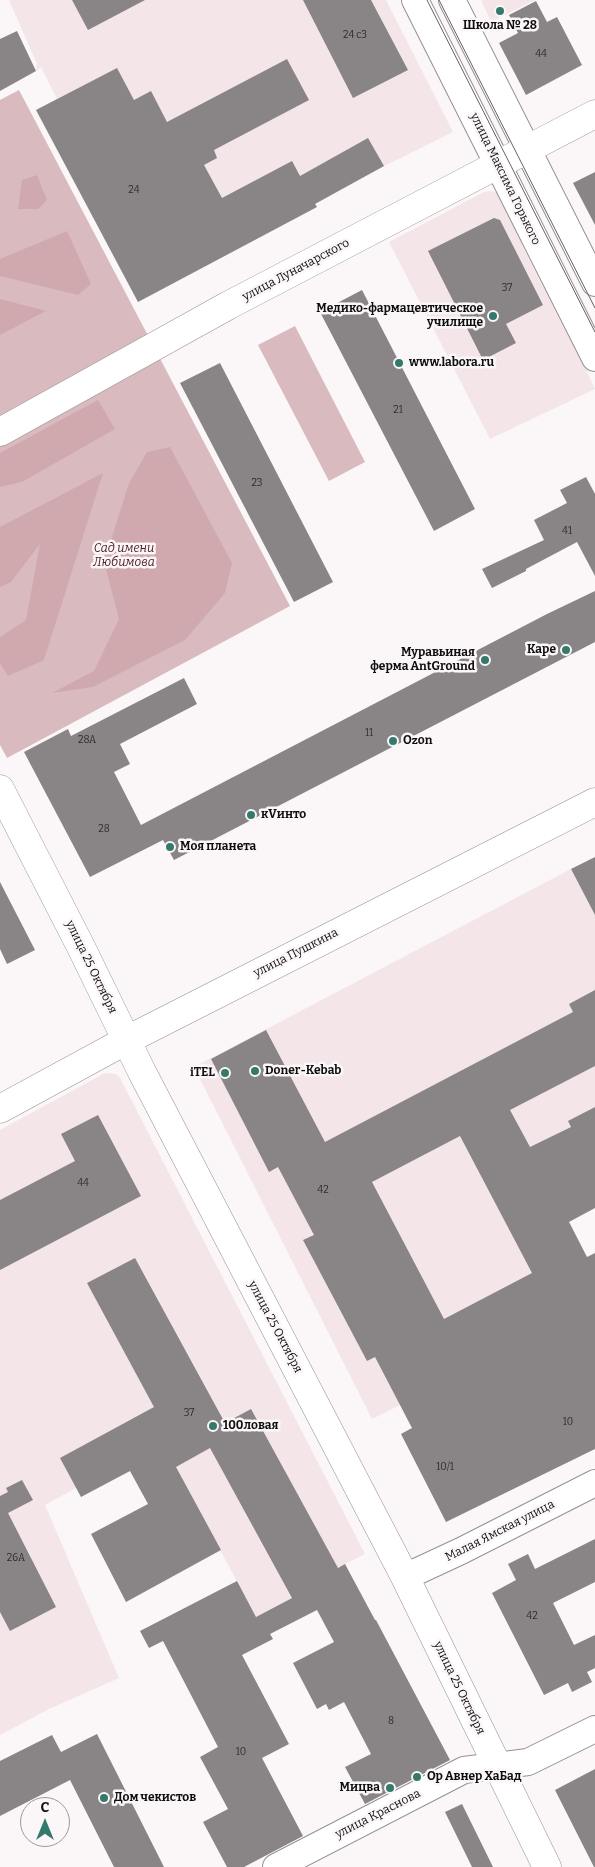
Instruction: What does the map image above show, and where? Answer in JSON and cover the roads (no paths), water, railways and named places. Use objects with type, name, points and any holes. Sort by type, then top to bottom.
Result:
[{"type":"main road","name":"улица Луначарского","points":[[0,432],[229,305],[595,114]]},
{"type":"main road","name":"улица 25 Октября","points":[[0,789],[127,1040],[405,1577],[496,1767],[547,1867]]},
{"type":"main road","name":"улица Пушкина","points":[[0,1109],[127,1040],[595,802]]},
{"type":"street","name":"улица Максима Горького","points":[[415,0],[595,358]]},
{"type":"street","points":[[452,0],[595,283]]},
{"type":"street","name":"Малая Ямская улица","points":[[405,1577],[461,1551],[595,1483]]},
{"type":"street","name":"улица Краснова","points":[[276,1867],[464,1770],[528,1762],[595,1729]]},
{"type":"tram line","points":[[427,0],[595,332]]},
{"type":"tram line","points":[[439,0],[595,308]]},
{"type":"place","name":"Школа № 28","points":[[500,11]]},
{"type":"place","name":"Медико-фармацевтическое училище","points":[[493,316]]},
{"type":"place","name":"www.labora.ru","points":[[399,363]]},
{"type":"place","name":"Каре","points":[[566,650]]},
{"type":"place","name":"Муравьиная ферма AntGround","points":[[485,660]]},
{"type":"place","name":"Ozon","points":[[393,741]]},
{"type":"place","name":"кVинто","points":[[251,815]]},
{"type":"place","name":"Моя планета","points":[[170,847]]},
{"type":"place","name":"Doner-Kebab","points":[[255,1071]]},
{"type":"place","name":"iTEL","points":[[225,1073]]},
{"type":"place","name":"100ловая","points":[[213,1426]]},
{"type":"place","name":"Ор Авнер ХаБад","points":[[417,1777]]},
{"type":"place","name":"Мицва","points":[[390,1788]]},
{"type":"place","name":"Дом чекистов","points":[[104,1798]]},
{"type":"park label","name":"Сад имени Любимова","points":[[124,556]]}]
